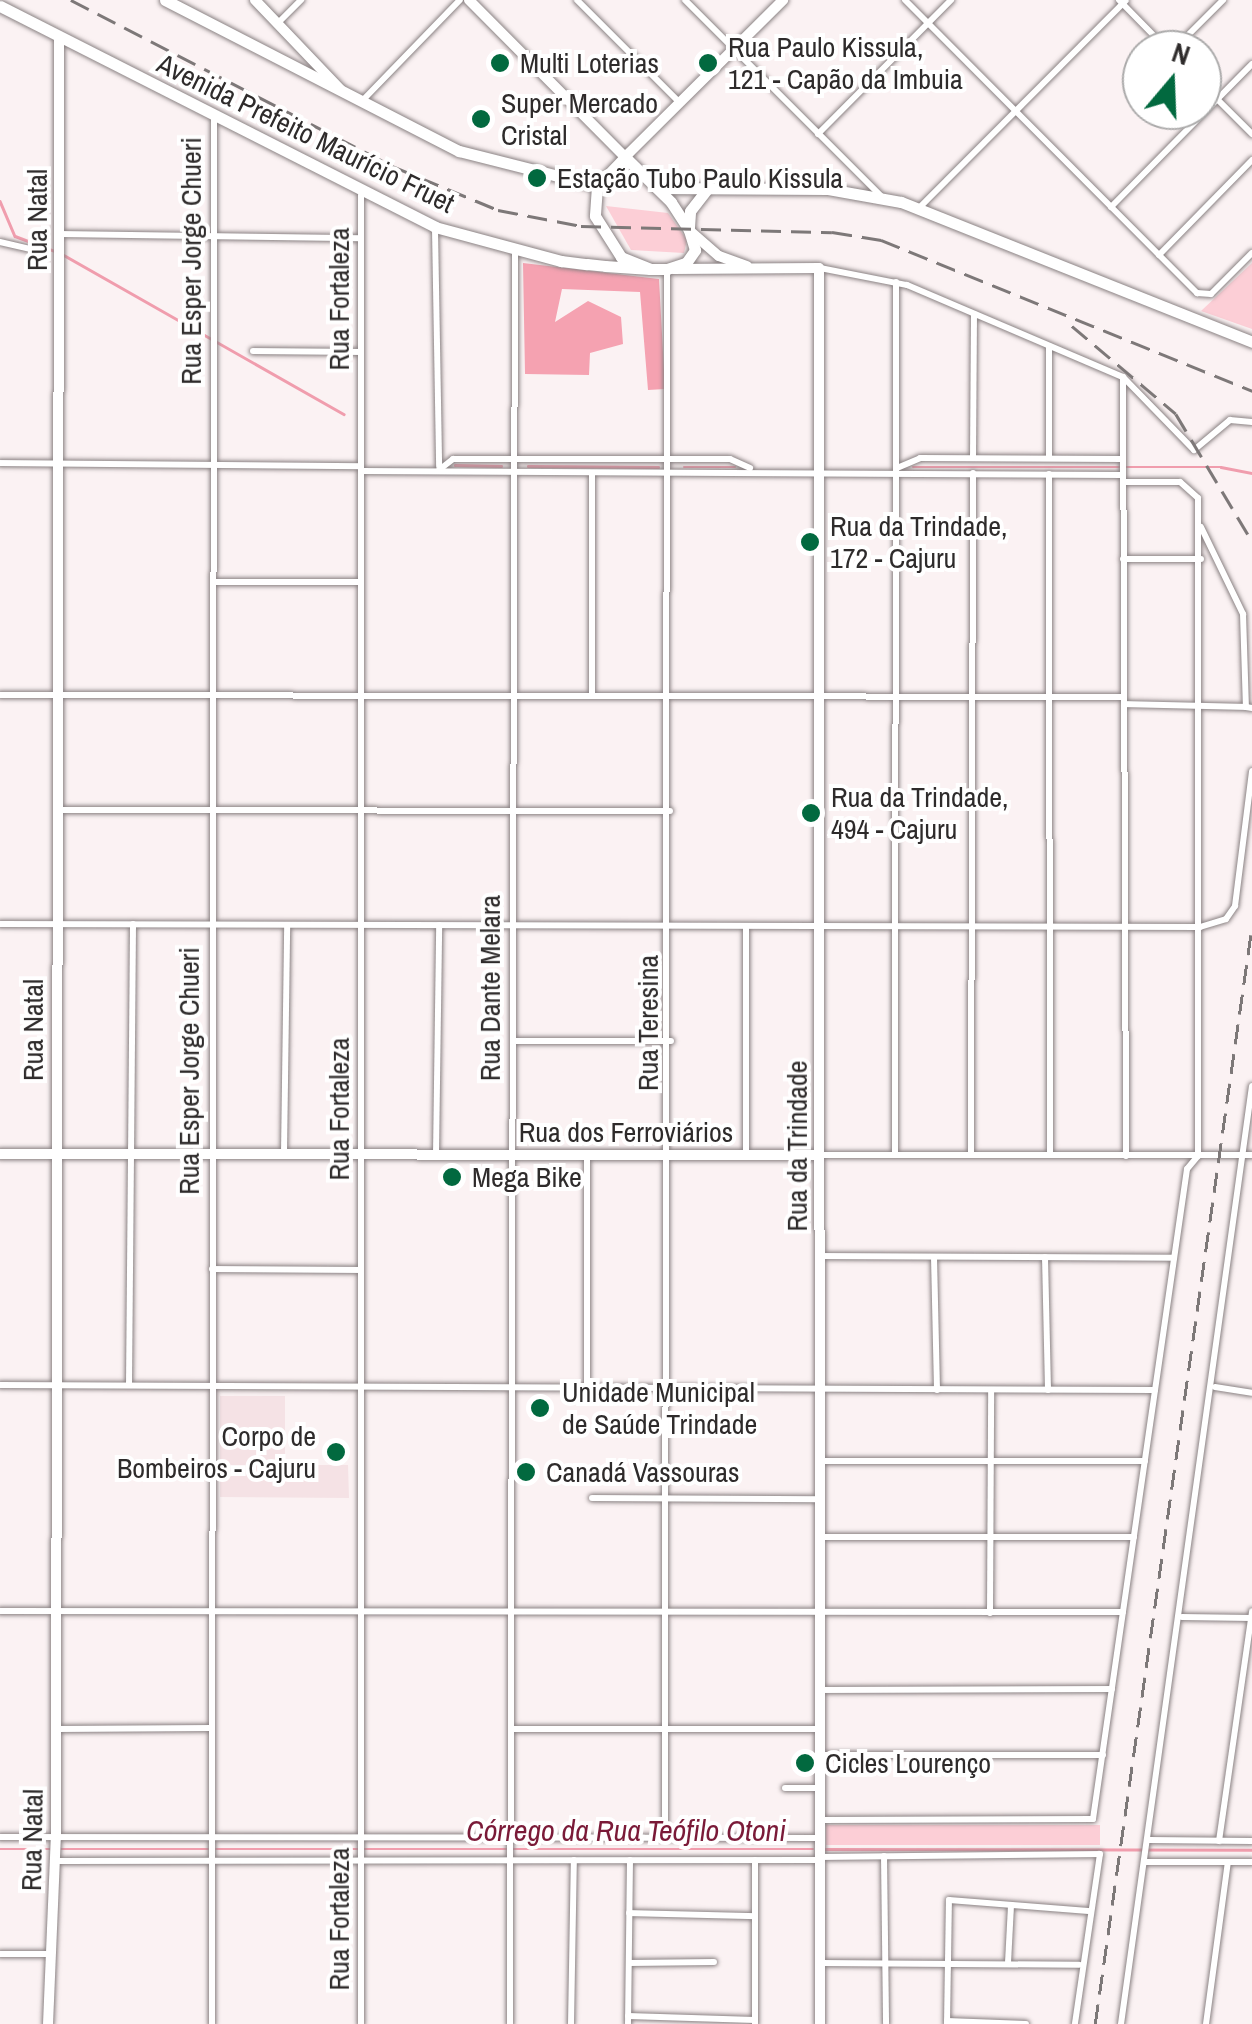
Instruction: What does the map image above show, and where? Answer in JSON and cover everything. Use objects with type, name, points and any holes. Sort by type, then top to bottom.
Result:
[{"type":"main road","points":[[165,0],[344,95],[482,160],[596,186]]},
{"type":"main road","name":"Avenida Prefeito Maurício Fruet","points":[[0,6],[362,195],[435,227],[514,252],[668,270]]},
{"type":"main road","points":[[650,268],[610,246],[595,216],[596,186],[625,157],[657,188],[689,230]]},
{"type":"main road","points":[[657,188],[828,190],[882,198],[920,208],[1252,342]]},
{"type":"main road","points":[[668,270],[693,256],[690,211],[708,188]]},
{"type":"street","points":[[255,0],[344,95]]},
{"type":"street","points":[[278,22],[301,0]]},
{"type":"street","points":[[360,103],[460,0]]},
{"type":"street","points":[[469,0],[625,157],[783,0]]},
{"type":"street","points":[[577,0],[680,103]]},
{"type":"street","points":[[686,0],[882,198]]},
{"type":"street","points":[[905,0],[1204,296],[1252,253]]},
{"type":"street","points":[[818,134],[951,0]]},
{"type":"street","points":[[1191,30],[1222,0]]},
{"type":"street","points":[[920,208],[1122,1],[1151,30]]},
{"type":"street","name":"Rua Natal","points":[[48,2024],[56,1837],[60,36]]},
{"type":"street","points":[[1222,95],[1252,64]]},
{"type":"street","points":[[1222,103],[1252,134]]},
{"type":"street","name":"Rua Esper Jorge Chueri","points":[[212,2024],[214,117]]},
{"type":"street","points":[[1112,207],[1188,130]]},
{"type":"street","points":[[1160,255],[1252,160]]},
{"type":"street","name":"Rua Fortaleza","points":[[361,2024],[362,195]]},
{"type":"street","points":[[435,227],[440,470]]},
{"type":"street","points":[[689,230],[719,256],[767,270]]},
{"type":"street","points":[[59,244],[214,236],[362,238]]},
{"type":"street","points":[[0,242],[34,250]]},
{"type":"street","name":"Rua Dante Melara","points":[[510,2024],[514,252]]},
{"type":"street","name":"Avenida Prefeito Maurício Fruet","points":[[668,270],[819,268],[896,282],[1123,377]]},
{"type":"street","name":"Rua da Trindade","points":[[819,268],[820,2024]]},
{"type":"street","name":"Rua Teresina","points":[[666,1838],[666,1155],[671,1041],[668,270]]},
{"type":"street","points":[[894,1155],[896,282]]},
{"type":"street","points":[[973,458],[974,314]]},
{"type":"street","points":[[1049,346],[1049,458]]},
{"type":"street","points":[[253,351],[362,352]]},
{"type":"street","points":[[1123,377],[1194,450],[1230,420],[1252,422]]},
{"type":"street","points":[[1123,377],[1126,1156]]},
{"type":"street","points":[[440,470],[453,458],[730,458],[750,468]]},
{"type":"street","points":[[896,469],[911,459],[1123,458]]},
{"type":"street","points":[[0,463],[592,474],[750,468],[896,469],[1180,482],[1198,498],[1202,708],[1198,1156],[1187,1168],[1094,1819],[820,1820]]},
{"type":"street","points":[[971,1155],[973,473]]},
{"type":"street","points":[[592,474],[592,696]]},
{"type":"street","points":[[1049,474],[1050,1156]]},
{"type":"street","points":[[0,695],[1049,696],[1249,708],[1243,614],[1200,526]]},
{"type":"street","points":[[1124,559],[1201,559]]},
{"type":"street","points":[[214,582],[361,582]]},
{"type":"street","points":[[0,924],[1200,927],[1226,919],[1235,906],[1252,772]]},
{"type":"street","points":[[56,810],[670,811]]},
{"type":"street","points":[[128,1385],[133,924]]},
{"type":"street","points":[[284,1154],[287,925]]},
{"type":"street","points":[[436,1154],[439,925]]},
{"type":"street","points":[[746,926],[746,1155]]},
{"type":"street","points":[[513,1041],[671,1041]]},
{"type":"street","points":[[1121,2024],[1250,1155],[1252,1086]]},
{"type":"street","name":"Rua dos Ferroviários","points":[[0,1154],[1250,1155]]},
{"type":"street","points":[[587,1155],[587,1386]]},
{"type":"street","points":[[819,1256],[1174,1258]]},
{"type":"street","points":[[934,1256],[936,1390]]},
{"type":"street","points":[[1046,1257],[1048,1390]]},
{"type":"street","points":[[212,1269],[361,1270]]},
{"type":"street","points":[[0,1384],[1155,1390]]},
{"type":"street","points":[[1214,1387],[1252,1393]]},
{"type":"street","points":[[990,1612],[991,1390]]},
{"type":"street","points":[[819,1461],[1145,1461]]},
{"type":"street","points":[[592,1498],[819,1498]]},
{"type":"street","points":[[819,1537],[1134,1537]]},
{"type":"street","points":[[0,1611],[1123,1612]]},
{"type":"street","points":[[1182,1617],[1252,1615],[1219,1841]]},
{"type":"street","points":[[819,1690],[1112,1689]]},
{"type":"street","points":[[56,1728],[212,1728]]},
{"type":"street","points":[[511,1729],[820,1729]]},
{"type":"street","points":[[820,1755],[1103,1755]]},
{"type":"street","points":[[786,1788],[820,1788]]},
{"type":"street","points":[[0,1837],[820,1838]]},
{"type":"street","points":[[1148,1842],[1252,1841]]},
{"type":"street","points":[[55,1861],[755,1860],[1100,1854],[1080,1965],[1075,2024]]},
{"type":"street","points":[[884,1856],[886,2024]]},
{"type":"street","points":[[572,2024],[574,1860]]},
{"type":"street","points":[[630,1860],[628,2020],[755,2022],[755,1860]]},
{"type":"street","points":[[1146,1860],[1252,1862]]},
{"type":"street","points":[[1206,2024],[1228,1862]]},
{"type":"street","points":[[1026,2024],[947,2022],[950,1900],[1089,1911]]},
{"type":"street","points":[[1008,1964],[1011,1905]]},
{"type":"street","points":[[629,1914],[755,1916]]},
{"type":"street","points":[[0,1954],[50,1954]]},
{"type":"street","points":[[629,1963],[714,1962]]},
{"type":"street","points":[[820,1963],[1080,1965]]},
{"type":"shaded area","points":[[606,206],[668,213],[687,240],[684,253],[631,250]]},
{"type":"shaded area","points":[[523,263],[659,279],[665,389],[648,390],[640,292],[562,289],[555,322],[588,301],[621,317],[623,344],[590,353],[589,375],[525,374]]},
{"type":"shaded area","points":[[1252,263],[1252,329],[1201,311]]},
{"type":"shaded area","points":[[220,1396],[285,1396],[285,1465],[348,1465],[349,1498],[220,1497]]},
{"type":"shaded area","points":[[826,1825],[1100,1825],[1100,1845],[826,1845]]},
{"type":"waterway","points":[[0,201],[15,236],[55,251]]},
{"type":"waterway","points":[[62,254],[344,414]]},
{"type":"waterway","points":[[455,465],[501,466]]},
{"type":"waterway","points":[[528,466],[658,467]]},
{"type":"waterway","points":[[684,467],[735,467]]},
{"type":"waterway","points":[[913,467],[1221,467],[1252,473]]},
{"type":"waterway","name":"Córrego da Rua Teófilo Otoni","points":[[0,1849],[53,1849]]},
{"type":"waterway","name":"Córrego da Rua Teófilo Otoni","points":[[61,1849],[208,1849]]},
{"type":"waterway","name":"Córrego da Rua Teófilo Otoni","points":[[216,1849],[813,1849]]},
{"type":"waterway","name":"Córrego da Rua Teófilo Otoni","points":[[821,1849],[1252,1850]]},
{"type":"railway","points":[[71,0],[392,166],[498,210],[581,226],[832,232],[881,240],[1252,391]]},
{"type":"railway","points":[[1072,326],[1176,414],[1252,541]]},
{"type":"railway","points":[[1095,2024],[1252,925]]},
{"type":"place","name":"Multi Loterias","points":[[500,63]]},
{"type":"place","name":"Rua Paulo Kissula, 121 - Capão da Imbuia","points":[[708,63]]},
{"type":"place","name":"Super Mercado Cristal","points":[[481,119]]},
{"type":"place","name":"Estação Tubo Paulo Kissula","points":[[537,178]]},
{"type":"place","name":"Rua da Trindade, 172 - Cajuru","points":[[810,542]]},
{"type":"place","name":"Rua da Trindade, 494 - Cajuru","points":[[811,813]]},
{"type":"place","name":"Mega Bike","points":[[452,1177]]},
{"type":"place","name":"Unidade Municipal de Saúde Trindade","points":[[540,1408]]},
{"type":"place","name":"Corpo de Bombeiros - Cajuru","points":[[336,1452]]},
{"type":"place","name":"Canadá Vassouras","points":[[526,1472]]},
{"type":"place","name":"Cicles Lourenço","points":[[805,1763]]}]
